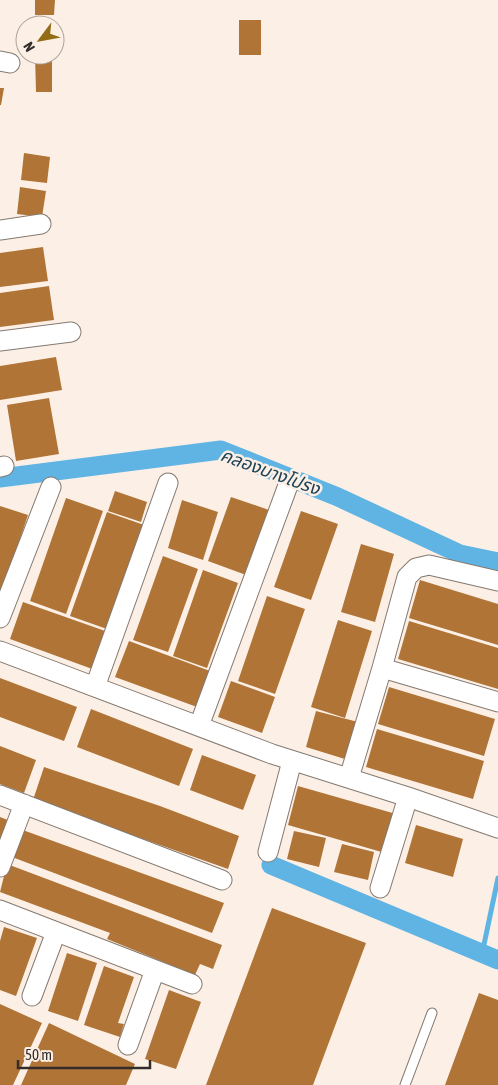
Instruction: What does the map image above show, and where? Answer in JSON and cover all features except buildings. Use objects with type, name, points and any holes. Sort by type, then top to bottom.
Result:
[{"type":"street","points":[[0,230],[41,224]]},
{"type":"street","points":[[0,341],[71,332]]},
{"type":"street","points":[[95,687],[168,483]]},
{"type":"street","points":[[0,618],[51,487]]},
{"type":"street","points":[[199,726],[287,488]]},
{"type":"street","points":[[349,778],[407,577],[416,568],[429,565],[498,580]]},
{"type":"street","points":[[0,651],[292,760],[498,828]]},
{"type":"street","points":[[382,668],[498,702]]},
{"type":"street","points":[[268,852],[292,760]]},
{"type":"street","points":[[0,795],[222,880]]},
{"type":"street","points":[[380,888],[408,797]]},
{"type":"street","points":[[0,867],[24,804]]},
{"type":"street","points":[[0,910],[192,984]]},
{"type":"street","points":[[32,996],[56,932]]},
{"type":"street","points":[[128,1045],[155,970]]},
{"type":"lane","points":[[405,1085],[432,1013]]},
{"type":"waterway","name":"คลองบางโปรง","points":[[0,478],[221,450],[338,497],[460,554],[498,562]]},
{"type":"waterway","points":[[271,865],[498,960]]},
{"type":"waterway","points":[[482,954],[498,878]]}]
